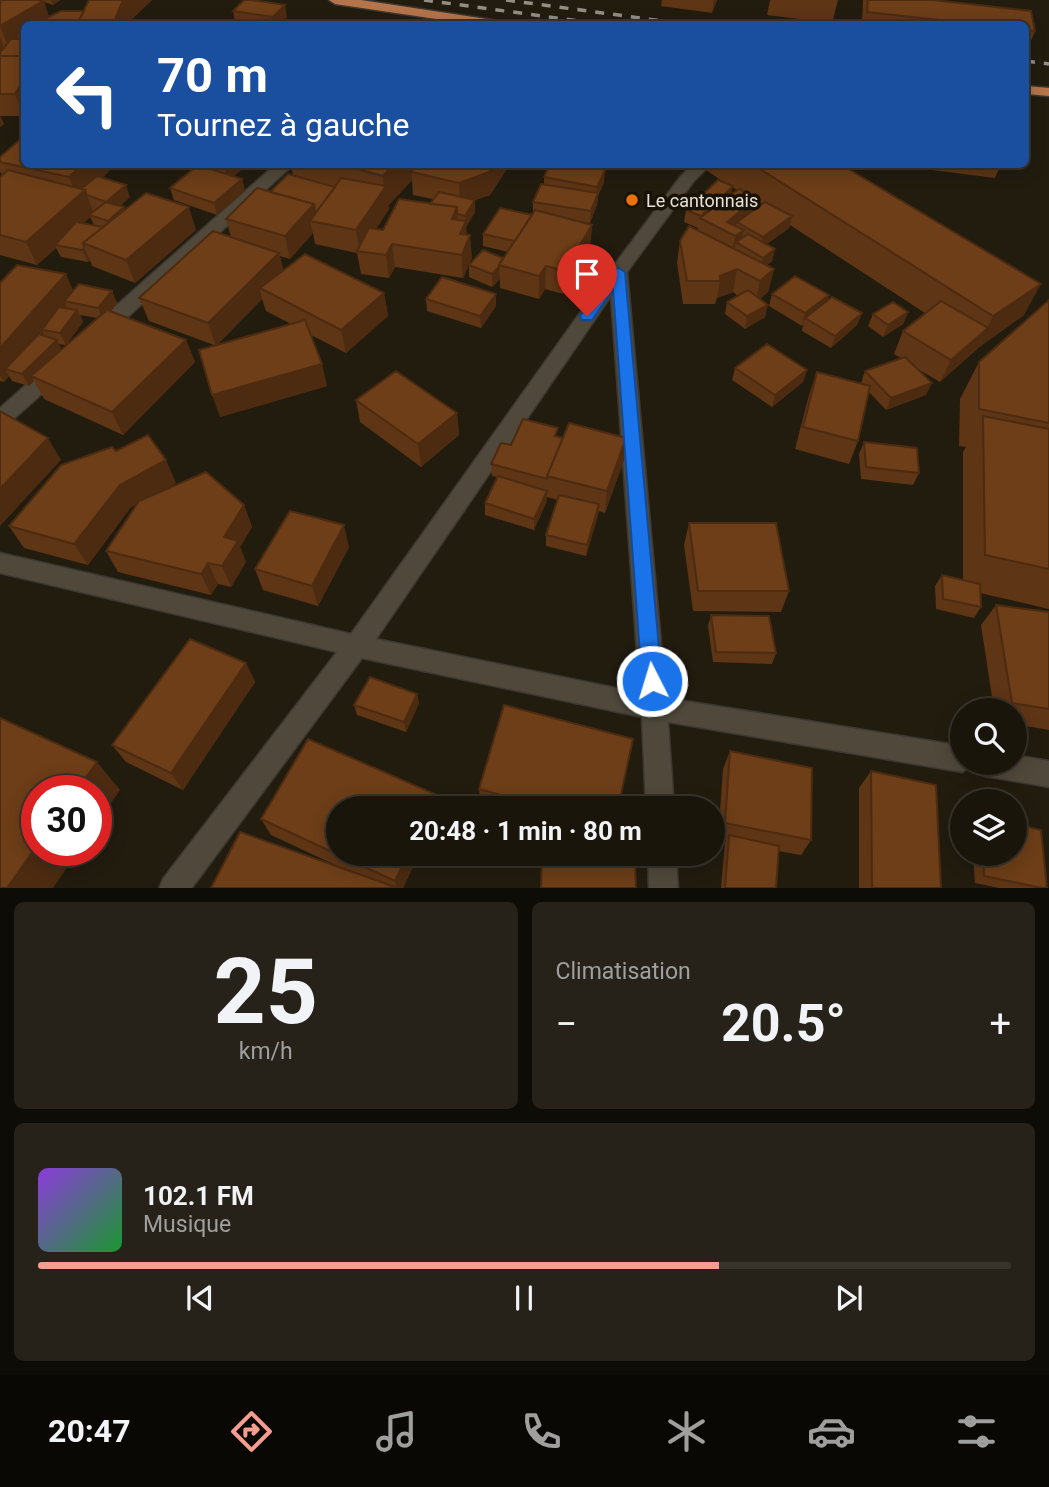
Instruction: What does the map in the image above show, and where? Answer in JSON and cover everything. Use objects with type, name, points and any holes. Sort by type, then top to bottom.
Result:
[{"type":"main road","points":[[335,0],[446,21]]},
{"type":"main road","points":[[1029,90],[1049,92]]},
{"type":"street","points":[[0,420],[282,168]]},
{"type":"street","points":[[173,888],[357,646],[618,272],[687,179],[699,168]]},
{"type":"street","points":[[618,272],[659,796]]},
{"type":"street","points":[[0,563],[357,646],[654,708],[950,757]]},
{"type":"street","points":[[1027,770],[1049,774]]},
{"type":"street","points":[[663,866],[664,888]]},
{"type":"building","points":[[0,0],[39,0],[43,1],[0,26]]},
{"type":"building","points":[[89,0],[123,0],[114,21],[78,21]]},
{"type":"building","points":[[244,0],[285,5],[273,17],[233,11]]},
{"type":"building","points":[[868,0],[933,0],[1031,11],[1035,31],[1029,30],[1029,21],[949,21],[867,12]]},
{"type":"building","points":[[61,11],[84,11],[79,21],[40,21]]},
{"type":"building","points":[[282,19],[282,21],[231,21]]},
{"type":"building","points":[[11,39],[21,39],[21,56],[0,56]]},
{"type":"building","points":[[0,56],[21,56],[21,85],[15,94],[0,94]]},
{"type":"building","points":[[21,139],[21,167],[0,162],[0,157]]},
{"type":"building","points":[[28,168],[79,168],[69,177]]},
{"type":"building","points":[[194,168],[207,168],[242,179],[214,203],[170,188]]},
{"type":"building","points":[[354,168],[390,168],[383,176]]},
{"type":"building","points":[[414,168],[492,168],[489,172],[459,183],[411,172]]},
{"type":"building","points":[[548,168],[605,170],[597,187],[544,177]]},
{"type":"building","points":[[758,168],[847,168],[1041,284],[993,316]]},
{"type":"building","points":[[8,170],[85,190],[26,242],[0,235],[0,177]]},
{"type":"building","points":[[288,174],[335,187],[315,211],[314,204],[270,192]]},
{"type":"building","points":[[97,176],[126,185],[106,202],[87,195],[85,190],[81,189]]},
{"type":"building","points":[[341,178],[386,186],[356,230],[310,221]]},
{"type":"building","points":[[718,180],[733,186],[701,216],[686,210]]},
{"type":"building","points":[[541,184],[598,193],[591,211],[533,202]]},
{"type":"building","points":[[257,188],[314,204],[285,236],[226,219]]},
{"type":"building","points":[[739,189],[757,198],[727,222],[744,230],[735,236],[700,218]]},
{"type":"building","points":[[439,192],[475,200],[465,216],[457,214],[457,207],[430,204]]},
{"type":"building","points":[[146,193],[189,207],[126,260],[83,243]]},
{"type":"building","points":[[399,199],[457,207],[452,219],[466,221],[460,234],[470,235],[462,255],[392,244],[386,255],[357,251],[369,228],[383,230]]},
{"type":"building","points":[[106,202],[124,207],[108,221],[89,215]]},
{"type":"building","points":[[765,202],[792,216],[763,237],[737,222]]},
{"type":"building","points":[[500,208],[532,215],[515,241],[483,234]]},
{"type":"building","points":[[535,210],[592,225],[564,271],[546,266],[539,276],[499,265]]},
{"type":"building","points":[[76,222],[103,227],[83,243],[82,250],[55,245]]},
{"type":"building","points":[[689,226],[774,269],[760,281],[737,269],[720,276],[720,281],[687,281],[680,241]]},
{"type":"building","points":[[213,231],[279,253],[208,323],[139,298]]},
{"type":"building","points":[[748,234],[775,249],[763,258],[736,242]]},
{"type":"building","points":[[483,250],[503,258],[492,274],[469,265]]},
{"type":"building","points":[[305,254],[384,293],[341,330],[260,288]]},
{"type":"building","points":[[17,265],[66,274],[0,348],[0,283]]},
{"type":"building","points":[[795,276],[829,295],[805,313],[772,294]]},
{"type":"building","points":[[442,277],[496,294],[480,316],[426,299]]},
{"type":"building","points":[[79,284],[112,291],[98,308],[64,301]]},
{"type":"building","points":[[748,290],[768,305],[747,316],[727,302]]},
{"type":"building","points":[[832,297],[862,313],[835,336],[805,318]]},
{"type":"building","points":[[1049,300],[1049,423],[979,409],[979,362]]},
{"type":"building","points":[[941,301],[988,328],[951,360],[903,331]]},
{"type":"building","points":[[893,302],[908,312],[888,325],[873,314]]},
{"type":"building","points":[[59,307],[77,310],[60,333],[42,330]]},
{"type":"building","points":[[107,310],[186,340],[112,412],[31,376]]},
{"type":"building","points":[[305,320],[322,364],[212,395],[199,350]]},
{"type":"building","points":[[39,334],[57,340],[22,374],[5,369]]},
{"type":"building","points":[[767,344],[807,370],[775,395],[735,368]]},
{"type":"building","points":[[905,357],[932,383],[891,398],[865,371]]},
{"type":"building","points":[[396,371],[457,413],[418,444],[356,400]]},
{"type":"building","points":[[817,372],[870,386],[858,441],[803,427]]},
{"type":"building","points":[[0,411],[48,438],[0,489]]},
{"type":"building","points":[[983,416],[1049,429],[1049,569],[985,555]]},
{"type":"building","points":[[523,419],[558,428],[555,436],[563,438],[547,479],[491,464],[501,443],[511,445]]},
{"type":"building","points":[[569,423],[626,438],[607,491],[547,476]]},
{"type":"building","points":[[148,435],[166,460],[120,485],[74,544],[9,526],[61,465],[112,447],[116,451]]},
{"type":"building","points":[[864,442],[917,448],[919,473],[866,467]]},
{"type":"building","points":[[206,472],[244,505],[224,537],[238,541],[222,566],[208,563],[201,574],[106,551],[139,501]]},
{"type":"building","points":[[498,476],[547,491],[534,519],[485,503]]},
{"type":"building","points":[[559,495],[599,504],[587,545],[546,535]]},
{"type":"building","points":[[290,511],[344,525],[312,586],[255,569]]},
{"type":"building","points":[[689,523],[776,523],[789,591],[698,591]]},
{"type":"building","points":[[942,575],[980,584],[981,607],[943,599]]},
{"type":"building","points":[[996,605],[1049,612],[1049,709],[1027,705],[1027,698],[1011,698]]},
{"type":"building","points":[[711,615],[769,616],[776,653],[716,652]]},
{"type":"building","points":[[190,639],[246,663],[171,773],[112,745]]},
{"type":"building","points":[[370,677],[417,694],[404,722],[354,705]]},
{"type":"building","points":[[504,705],[633,739],[621,796],[505,796],[479,789]]},
{"type":"building","points":[[0,718],[97,762],[88,775],[21,775],[23,866],[7,888],[0,888]]},
{"type":"building","points":[[308,739],[437,795],[326,796],[326,849],[261,819]]},
{"type":"building","points":[[730,751],[812,768],[811,840],[725,823]]},
{"type":"building","points":[[871,771],[936,785],[941,888],[872,888]]},
{"type":"building","points":[[1027,827],[1041,830],[1047,888],[984,876],[984,866],[1027,866]]},
{"type":"building","points":[[240,832],[326,862],[326,866],[336,866],[398,888],[211,888]]},
{"type":"building","points":[[729,835],[779,846],[776,888],[725,888]]},
{"type":"building","points":[[363,866],[402,866],[395,881]]},
{"type":"building","points":[[542,866],[635,866],[636,888],[541,888]]},
{"type":"railway","points":[[424,0],[579,21]]},
{"type":"railway","points":[[506,0],[663,21]]},
{"type":"railway","points":[[1029,61],[1049,64]]},
{"type":"place","name":"Le cantonnais","points":[[632,200]]},
{"type":"route","points":[[587,316],[618,272],[652,681]]}]
